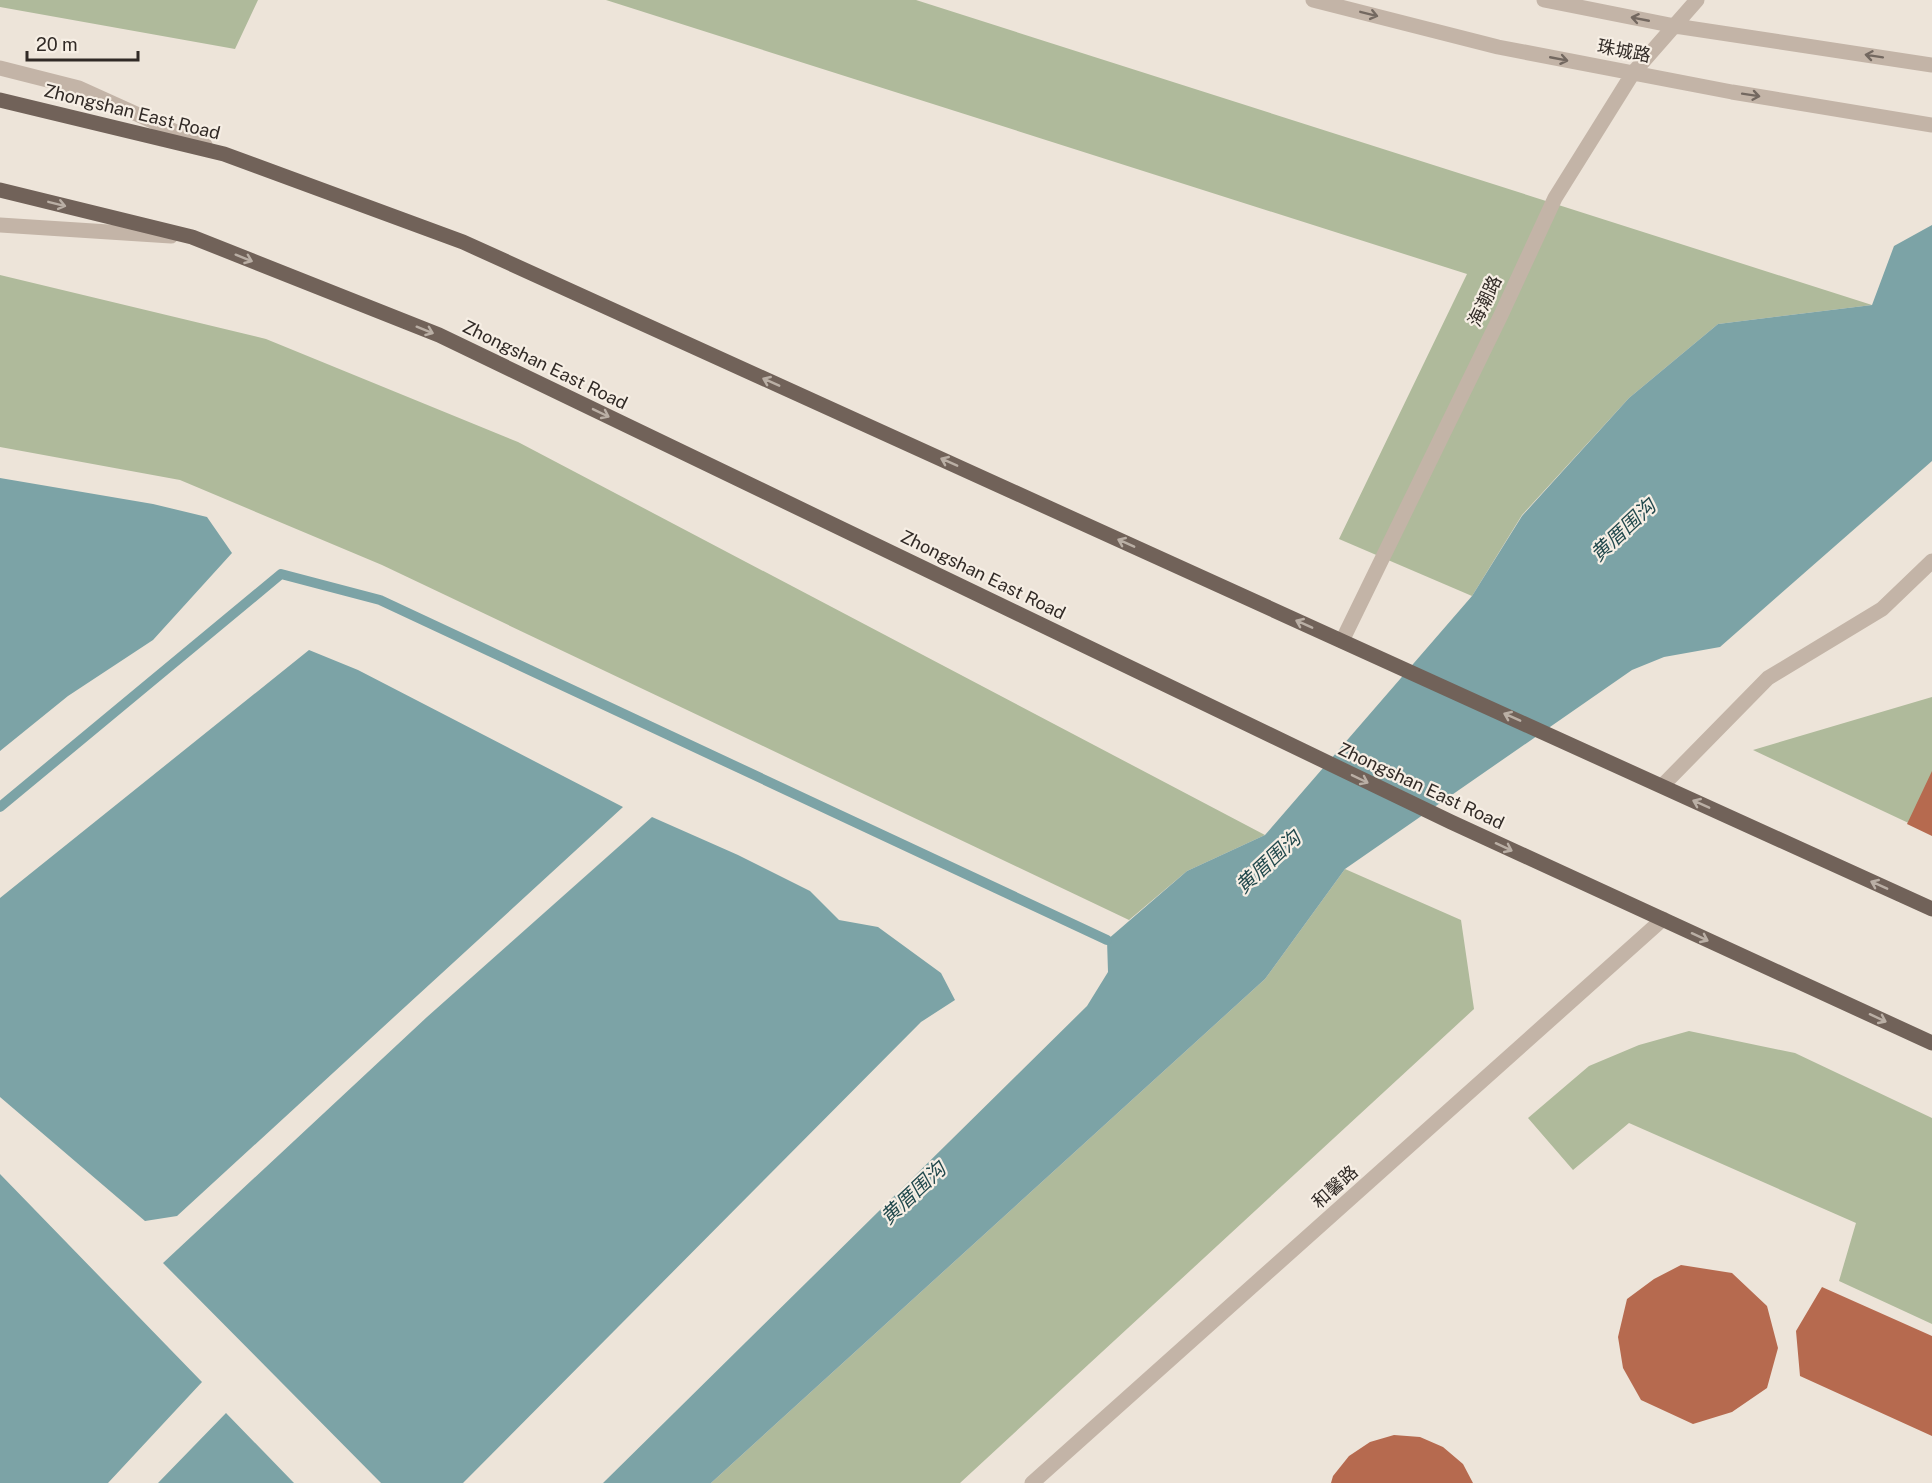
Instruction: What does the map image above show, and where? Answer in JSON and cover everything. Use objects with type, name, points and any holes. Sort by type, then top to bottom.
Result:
[{"type":"main road","name":"Zhongshan East Road","points":[[0,100],[224,154],[463,242],[1932,909]]},
{"type":"main road","name":"Zhongshan East Road","points":[[0,190],[192,237],[439,335],[1451,822],[1932,1043]]},
{"type":"street","name":"珠城路","points":[[1312,0],[1498,47],[1732,92],[1932,125]]},
{"type":"street","name":"珠城路","points":[[1544,0],[1675,26],[1932,64]]},
{"type":"street","name":"海潮路","points":[[1342,641],[1501,315],[1555,198],[1633,73],[1697,0]]},
{"type":"street","points":[[0,68],[79,88],[224,154]]},
{"type":"street","points":[[0,225],[192,237]]},
{"type":"street","points":[[1662,786],[1768,678],[1882,609],[1932,561]]},
{"type":"street","name":"和馨路","points":[[1032,1483],[1663,919]]},
{"type":"green space","points":[[0,0],[258,0],[235,49],[0,7]]},
{"type":"green space","points":[[606,0],[916,0],[1872,305],[1718,324],[1629,398],[1522,515],[1472,596],[1339,539],[1467,274]]},
{"type":"green space","points":[[0,275],[266,339],[518,442],[1265,835],[1187,871],[1129,920],[382,565],[180,480],[0,447]]},
{"type":"green space","points":[[1932,697],[1932,834],[1753,750]]},
{"type":"green space","points":[[1345,869],[1461,920],[1474,1009],[960,1483],[711,1483],[1265,979]]},
{"type":"green space","points":[[1689,1031],[1795,1053],[1932,1118],[1932,1324],[1839,1281],[1856,1223],[1629,1123],[1573,1170],[1528,1118],[1589,1066],[1639,1045]]},
{"type":"water","name":"黄厝围沟","points":[[1932,225],[1932,461],[1720,647],[1664,657],[1632,670],[1345,869],[1265,979],[711,1483],[603,1483],[1087,1006],[1108,972],[1107,940],[1187,871],[1265,835],[1472,596],[1522,516],[1629,398],[1718,324],[1872,305],[1894,246]]},
{"type":"water","points":[[0,478],[153,504],[207,517],[232,553],[153,640],[68,696],[0,751]]},
{"type":"water","points":[[309,650],[358,670],[623,807],[177,1216],[145,1221],[0,1097],[0,898]]},
{"type":"water","points":[[652,817],[738,855],[810,891],[839,920],[878,927],[941,973],[955,1000],[921,1022],[463,1483],[381,1483],[163,1263],[427,1017]]},
{"type":"water","points":[[0,1174],[202,1382],[108,1483],[0,1483]]},
{"type":"water","points":[[226,1413],[294,1483],[158,1483]]},
{"type":"building","points":[[1932,771],[1932,836],[1907,824]]},
{"type":"building","points":[[1681,1265],[1732,1273],[1767,1306],[1778,1348],[1767,1388],[1732,1412],[1693,1424],[1641,1400],[1623,1368],[1618,1337],[1627,1299],[1654,1279]]},
{"type":"building","points":[[1822,1287],[1932,1336],[1932,1436],[1800,1376],[1796,1331]]},
{"type":"building","points":[[1394,1435],[1420,1437],[1443,1447],[1463,1464],[1473,1483],[1331,1483],[1333,1476],[1349,1456],[1370,1442]]},
{"type":"waterway","points":[[0,807],[281,574],[380,600],[1107,940]]}]
